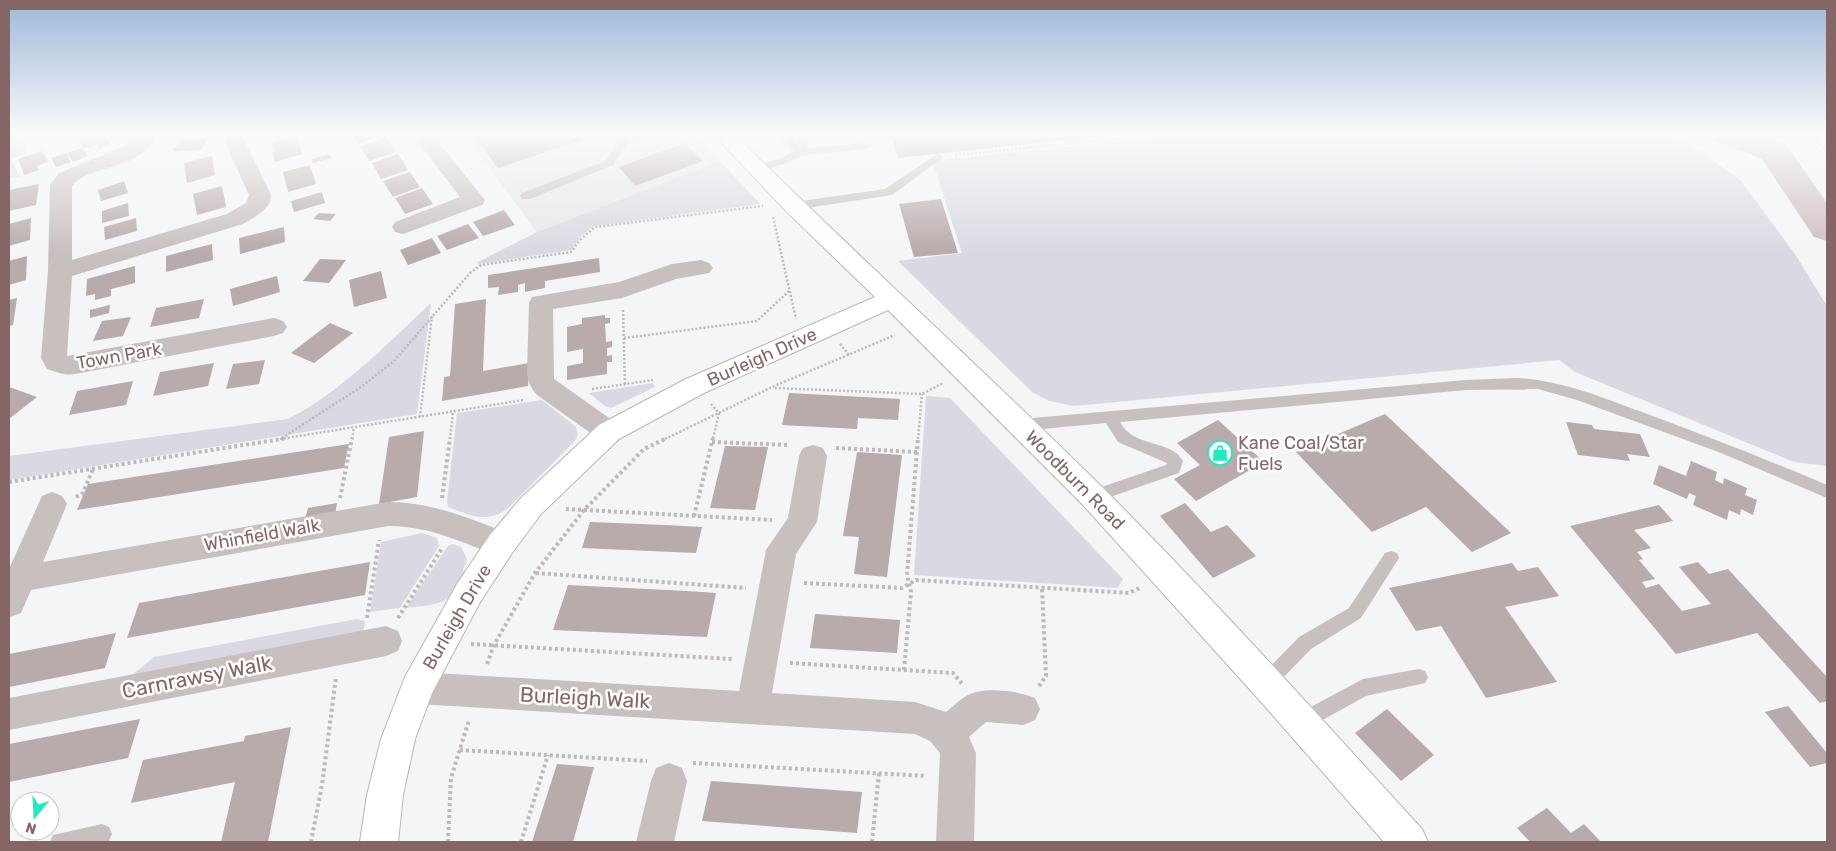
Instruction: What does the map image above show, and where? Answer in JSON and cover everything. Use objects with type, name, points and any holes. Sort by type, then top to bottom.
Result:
[{"type":"street","name":"Town Park","points":[[75,174],[62,183],[61,187],[60,270],[54,358],[56,362],[75,365],[274,327]]},
{"type":"street","points":[[60,270],[227,221],[254,208],[260,200],[260,195],[250,174]]},
{"type":"street","points":[[403,227],[480,197],[459,174]]},
{"type":"street","name":"Woodburn Road","points":[[759,174],[784,209],[919,325],[1093,497],[1167,574],[1409,842]]},
{"type":"street","points":[[609,432],[546,388],[540,379],[541,303],[622,290],[672,272],[701,268]]},
{"type":"street","name":"Burleigh Drive","points":[[379,842],[385,795],[398,739],[417,688],[468,594],[501,544],[540,497],[609,432],[695,386],[891,300]]},
{"type":"street","points":[[753,707],[781,550],[802,522],[813,456]]},
{"type":"street","name":"Whinfield Walk","points":[[15,591],[52,504]]},
{"type":"street","name":"Whinfield Walk","points":[[15,591],[336,522],[403,513],[419,515],[449,524],[501,544]]},
{"type":"street","name":"Carnrawsy Walk","points":[[9,714],[363,645]]},
{"type":"street","name":"Burleigh Walk","points":[[417,688],[915,718],[934,723],[948,733]]},
{"type":"street","points":[[955,842],[959,778],[958,753],[948,733],[980,706],[1023,709]]},
{"type":"street","points":[[655,842],[668,768]]},
{"type":"lane","points":[[526,196],[582,174]]},
{"type":"lane","points":[[784,209],[888,192],[914,174]]},
{"type":"lane","points":[[1021,425],[1517,382],[1538,384],[1580,395],[1726,449],[1827,492]]},
{"type":"lane","points":[[1093,497],[1173,469],[1175,461],[1168,454],[1129,440],[1119,433],[1110,417]]},
{"type":"lane","points":[[1266,683],[1305,643],[1355,613],[1391,558]]},
{"type":"lane","points":[[1301,722],[1363,688],[1419,677]]},
{"type":"lane","points":[[60,842],[102,834]]},
{"type":"path","points":[[279,439],[361,387],[394,361],[470,273],[481,265],[571,252],[580,240],[595,228],[764,206]]},
{"type":"path","points":[[784,209],[773,219],[798,328]]},
{"type":"path","points":[[622,290],[625,384]]},
{"type":"path","points":[[624,338],[757,321],[790,290]]},
{"type":"path","points":[[420,417],[432,315]]},
{"type":"path","points":[[448,842],[451,778],[477,692],[494,645],[535,573],[584,510],[644,449],[772,387],[919,325]]},
{"type":"path","points":[[772,387],[922,394],[965,371]]},
{"type":"path","points":[[695,386],[719,413]]},
{"type":"path","points":[[904,670],[911,592],[907,574],[922,394]]},
{"type":"path","points":[[9,482],[556,395]]},
{"type":"path","points":[[363,645],[402,609],[444,545],[449,524],[453,412]]},
{"type":"path","points":[[694,516],[719,413]]},
{"type":"path","points":[[336,522],[354,427]]},
{"type":"path","points":[[584,510],[802,522]]},
{"type":"path","points":[[311,842],[322,784],[363,645],[380,539],[372,516]]},
{"type":"path","points":[[535,573],[774,585],[902,588],[916,580],[1129,593],[1167,574]]},
{"type":"path","points":[[1023,709],[1046,676],[1042,588]]},
{"type":"path","points":[[441,642],[953,673],[980,706]]},
{"type":"path","points":[[460,750],[548,755],[668,768],[959,778]]},
{"type":"path","points":[[521,842],[548,755]]},
{"type":"path","points":[[872,842],[878,774]]},
{"type":"shaded area","points":[[9,174],[18,174],[20,177],[9,178]]},
{"type":"shaded area","points":[[494,174],[687,174],[537,232]]},
{"type":"shaded area","points":[[687,174],[732,174],[760,204],[594,226],[581,236],[571,250],[479,264],[478,262],[537,232]]},
{"type":"shaded area","points":[[936,174],[1731,174],[1741,181],[1795,254],[1827,306],[1827,466],[1794,462],[1575,372],[1559,360],[1074,406],[1049,401],[1032,392],[898,261],[962,253]]},
{"type":"shaded area","points":[[431,303],[417,414],[9,480],[9,456],[288,419],[308,408],[345,381]]},
{"type":"shaded area","points":[[653,383],[655,387],[611,408],[605,406],[589,393]]},
{"type":"shaded area","points":[[926,396],[950,398],[1123,579],[1118,588],[914,575]]},
{"type":"shaded area","points":[[542,400],[576,427],[578,435],[574,442],[507,509],[499,514],[478,517],[448,507],[447,501],[457,413]]},
{"type":"shaded area","points":[[422,533],[437,538],[439,546],[400,608],[370,612],[381,542]]},
{"type":"shaded area","points":[[453,544],[461,547],[467,559],[463,570],[466,571],[460,583],[449,597],[437,604],[406,608],[448,546]]},
{"type":"shaded area","points":[[357,619],[365,621],[362,641],[131,676],[154,657]]},
{"type":"building","points":[[186,174],[215,174],[215,175],[187,183]]},
{"type":"building","points":[[283,174],[313,174],[316,184],[288,192]]},
{"type":"building","points":[[378,174],[397,174],[381,179]]},
{"type":"building","points":[[405,174],[411,174],[420,187],[393,197],[383,181]]},
{"type":"building","points":[[625,174],[668,174],[635,186]]},
{"type":"building","points":[[124,181],[128,193],[101,201],[98,190]]},
{"type":"building","points":[[39,184],[36,205],[9,211],[9,190]]},
{"type":"building","points":[[222,186],[226,207],[197,215],[193,194]]},
{"type":"building","points":[[422,188],[433,204],[405,214],[395,198]]},
{"type":"building","points":[[322,192],[325,203],[294,212],[291,201]]},
{"type":"building","points":[[941,199],[958,253],[914,257],[899,204]]},
{"type":"building","points":[[128,203],[129,216],[102,223],[102,211]]},
{"type":"building","points":[[504,210],[515,225],[483,236],[473,222]]},
{"type":"building","points":[[319,213],[336,214],[330,221],[313,219]]},
{"type":"building","points":[[31,218],[30,240],[9,246],[9,224]]},
{"type":"building","points":[[136,218],[137,231],[105,240],[104,227]]},
{"type":"building","points":[[468,224],[479,238],[447,250],[437,236]]},
{"type":"building","points":[[284,227],[285,242],[240,254],[239,238]]},
{"type":"building","points":[[432,238],[441,253],[408,265],[400,250]]},
{"type":"building","points":[[212,244],[213,260],[166,272],[166,256]]},
{"type":"building","points":[[27,256],[26,280],[9,285],[9,261]]},
{"type":"building","points":[[599,258],[600,272],[545,281],[545,288],[525,292],[525,283],[518,285],[518,292],[498,295],[499,287],[488,288],[488,275]]},
{"type":"building","points":[[320,259],[346,260],[329,283],[303,281]]},
{"type":"building","points":[[135,266],[135,283],[111,289],[111,296],[95,300],[95,294],[86,296],[87,279]]},
{"type":"building","points":[[381,271],[387,298],[354,307],[349,280]]},
{"type":"building","points":[[277,276],[280,292],[233,306],[230,289]]},
{"type":"building","points":[[17,298],[13,325],[9,326],[9,300]]},
{"type":"building","points":[[204,299],[199,318],[150,327],[156,308]]},
{"type":"building","points":[[486,299],[483,371],[529,363],[528,386],[442,401],[444,377],[450,376],[455,304]]},
{"type":"building","points":[[110,305],[109,313],[90,318],[90,310]]},
{"type":"building","points":[[605,315],[605,318],[610,318],[610,323],[605,324],[606,342],[612,341],[612,347],[607,348],[607,356],[612,355],[612,362],[607,362],[607,374],[567,380],[567,366],[583,363],[583,349],[567,352],[567,327],[582,324],[582,318]]},
{"type":"building","points":[[131,317],[123,336],[93,341],[102,321]]},
{"type":"building","points":[[330,323],[353,333],[314,363],[291,353]]},
{"type":"building","points":[[265,360],[259,384],[226,389],[233,364]]},
{"type":"building","points":[[214,363],[208,386],[153,396],[160,372]]},
{"type":"building","points":[[133,381],[126,405],[69,415],[77,391]]},
{"type":"building","points":[[9,387],[37,397],[9,419]]},
{"type":"building","points":[[789,393],[900,399],[898,420],[858,418],[857,429],[782,425]]},
{"type":"building","points":[[1385,414],[1511,533],[1472,552],[1426,507],[1372,532],[1296,452]]},
{"type":"building","name":"Kane Coal/Star Fuels","points":[[1218,420],[1264,462],[1196,501],[1174,479],[1200,465],[1177,443]]},
{"type":"building","points":[[1566,422],[1592,425],[1594,429],[1640,434],[1650,457],[1627,454],[1630,461],[1578,455]]},
{"type":"building","points":[[424,431],[417,497],[379,504],[389,437]]},
{"type":"building","points":[[349,444],[344,468],[77,510],[88,484]]},
{"type":"building","points":[[725,446],[768,447],[755,510],[710,508]]},
{"type":"building","points":[[857,452],[902,455],[887,577],[854,574],[859,537],[843,536]]},
{"type":"building","points":[[1691,461],[1717,472],[1715,480],[1723,484],[1724,478],[1747,488],[1745,495],[1757,500],[1753,515],[1741,509],[1740,515],[1729,510],[1727,520],[1693,505],[1696,496],[1689,493],[1687,499],[1653,484],[1659,465],[1686,476]]},
{"type":"building","points":[[337,503],[335,515],[305,519],[308,508]]},
{"type":"building","points":[[1185,503],[1211,532],[1227,525],[1256,556],[1213,578],[1160,516]]},
{"type":"building","points":[[1659,505],[1673,521],[1634,530],[1651,548],[1637,552],[1643,559],[1639,560],[1655,579],[1642,582],[1646,588],[1659,584],[1682,611],[1711,604],[1679,567],[1698,562],[1709,574],[1728,569],[1827,677],[1827,701],[1820,703],[1757,633],[1676,654],[1570,526]]},
{"type":"building","points":[[590,522],[702,527],[696,553],[582,548]]},
{"type":"building","points":[[370,562],[365,595],[127,638],[139,603]]},
{"type":"building","points":[[1512,563],[1518,571],[1538,567],[1559,596],[1505,607],[1557,682],[1486,698],[1441,626],[1416,631],[1389,588]]},
{"type":"building","points":[[568,585],[716,593],[707,637],[553,630]]},
{"type":"building","points":[[815,614],[900,620],[897,653],[810,648]]},
{"type":"building","points":[[116,633],[105,668],[9,687],[9,654]]},
{"type":"building","points":[[1788,706],[1827,753],[1827,763],[1810,767],[1765,712]]},
{"type":"building","points":[[1387,709],[1434,755],[1401,781],[1355,733]]},
{"type":"building","points":[[140,719],[128,758],[9,782],[9,744]]},
{"type":"building","points":[[291,727],[268,842],[221,842],[235,782],[131,803],[143,760],[244,741],[245,736]]},
{"type":"building","points":[[557,764],[594,767],[573,842],[532,842]]},
{"type":"building","points":[[711,781],[862,792],[857,833],[702,821]]},
{"type":"building","points":[[1547,808],[1571,833],[1584,824],[1601,842],[1530,842],[1517,828]]},
{"type":"waterway","points":[[1789,174],[1827,229]]},
{"type":"place","name":"Kane Coal/Star Fuels","points":[[1220,453]]}]
